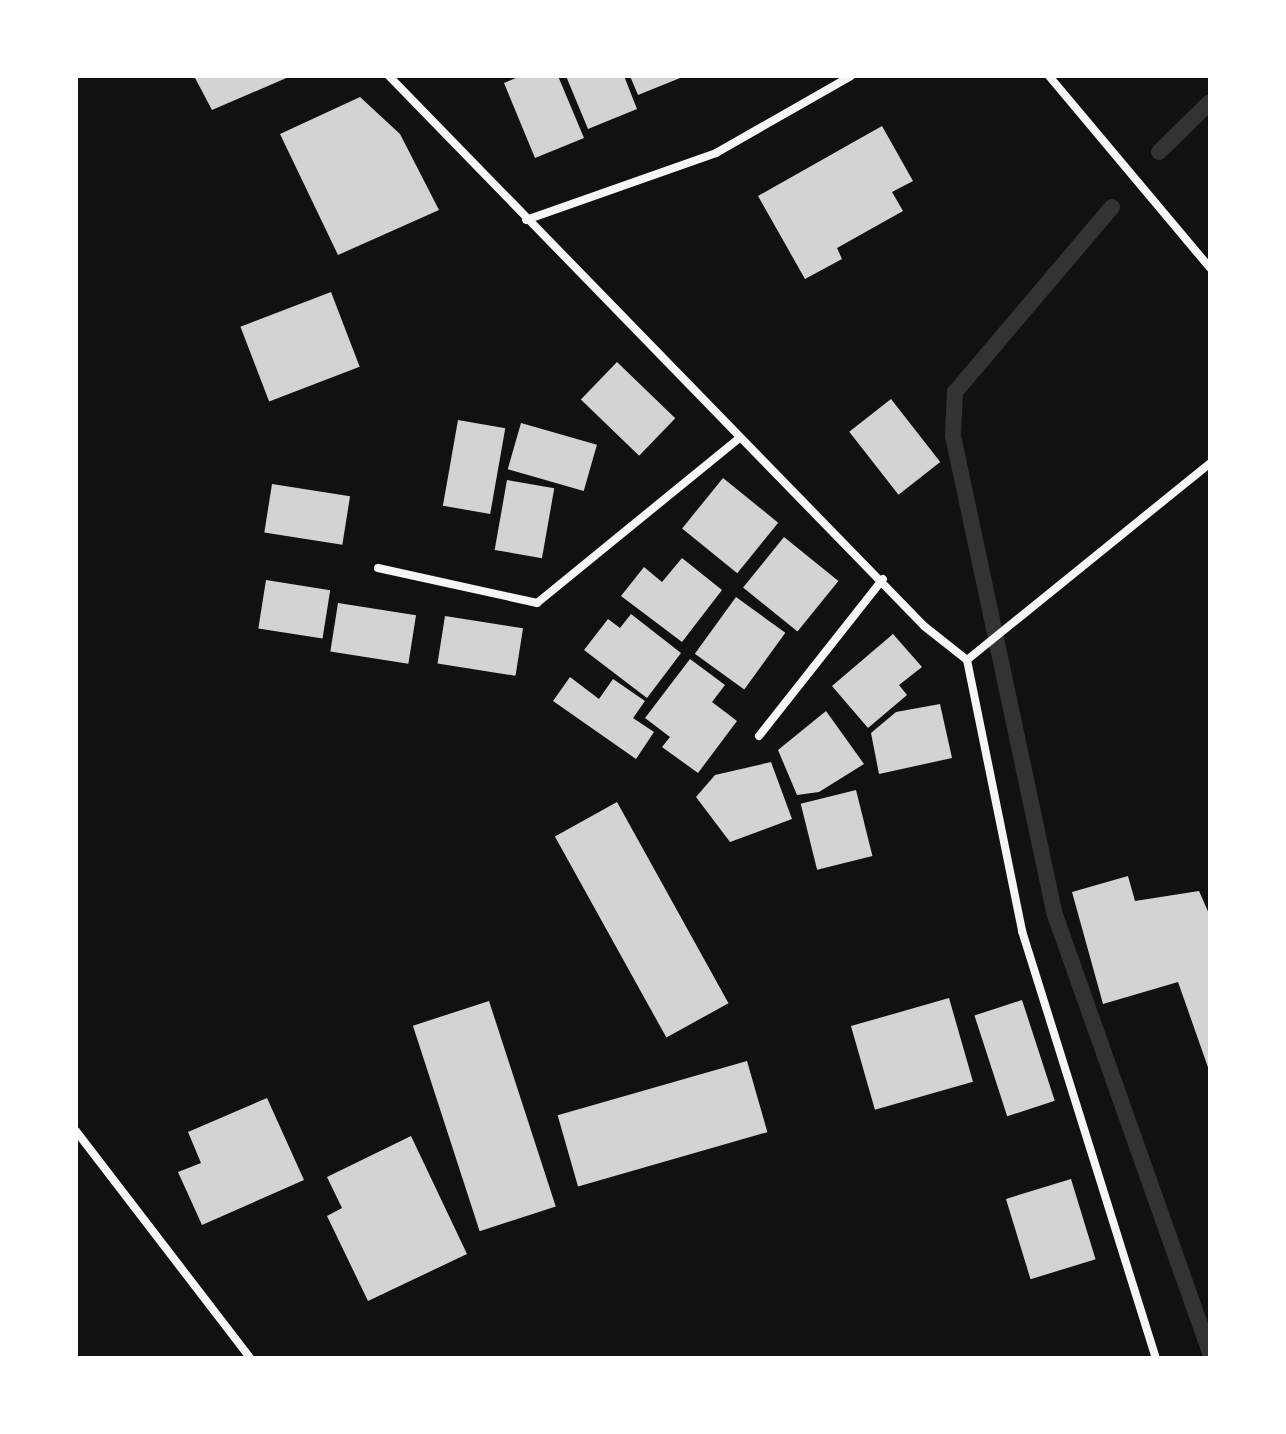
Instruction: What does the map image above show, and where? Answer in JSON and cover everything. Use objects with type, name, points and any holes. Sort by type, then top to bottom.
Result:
[{"type":"street","points":[[389,76],[739,438],[967,660],[1022,931],[1156,1358]]},
{"type":"street","points":[[526,220],[716,153],[851,76]]},
{"type":"street","points":[[1049,76],[1210,268]]},
{"type":"street","points":[[378,568],[537,603],[739,438]]},
{"type":"street","points":[[967,660],[1210,463]]},
{"type":"street","points":[[759,736],[883,579]]},
{"type":"street","points":[[76,1131],[250,1358]]},
{"type":"building","points":[[194,76],[291,76],[212,110]]},
{"type":"building","points":[[521,76],[558,76],[584,138],[535,158],[504,83]]},
{"type":"building","points":[[566,76],[624,76],[637,109],[588,129]]},
{"type":"building","points":[[630,76],[685,76],[638,95]]},
{"type":"building","points":[[360,97],[400,134],[439,210],[338,255],[280,134]]},
{"type":"building","points":[[882,126],[913,181],[892,192],[903,211],[837,248],[842,259],[805,279],[758,196]]},
{"type":"building","points":[[331,292],[360,367],[269,401],[240,327]]},
{"type":"building","points":[[617,362],[675,418],[639,456],[581,399]]},
{"type":"building","points":[[891,399],[940,462],[898,495],[849,432]]},
{"type":"building","points":[[458,420],[505,428],[490,514],[443,506]]},
{"type":"building","points":[[521,423],[597,445],[584,491],[508,469]]},
{"type":"building","points":[[723,478],[778,523],[737,573],[682,529]]},
{"type":"building","points":[[507,480],[554,488],[542,558],[495,550]]},
{"type":"building","points":[[272,484],[350,496],[342,545],[264,532]]},
{"type":"building","points":[[784,537],[838,581],[797,632],[743,588]]},
{"type":"building","points":[[682,558],[722,590],[682,642],[621,596],[644,567],[662,582]]},
{"type":"building","points":[[266,580],[330,590],[323,639],[258,628]]},
{"type":"building","points":[[736,597],[785,633],[744,689],[695,654]]},
{"type":"building","points":[[338,603],[416,615],[408,664],[330,651]]},
{"type":"building","points":[[631,614],[681,653],[647,698],[584,650],[608,619],[620,628]]},
{"type":"building","points":[[445,616],[523,628],[516,676],[437,663]]},
{"type":"building","points":[[893,634],[922,667],[899,685],[907,695],[868,728],[832,686]]},
{"type":"building","points":[[690,659],[725,685],[712,702],[737,721],[698,773],[662,747],[670,737],[645,718]]},
{"type":"building","points":[[570,677],[599,699],[613,679],[645,701],[633,718],[654,732],[636,759],[553,701]]},
{"type":"building","points":[[940,704],[952,758],[879,774],[871,733],[896,712]]},
{"type":"building","points":[[826,711],[864,764],[819,792],[797,795],[778,750]]},
{"type":"building","points":[[771,762],[792,819],[730,842],[696,797],[715,775]]},
{"type":"building","points":[[856,790],[872,856],[817,870],[801,804]]},
{"type":"building","points":[[617,802],[729,1003],[666,1038],[555,836]]},
{"type":"building","points":[[1128,876],[1135,901],[1199,891],[1210,916],[1210,1073],[1178,982],[1103,1004],[1072,892]]},
{"type":"building","points":[[949,998],[973,1082],[875,1110],[851,1026]]},
{"type":"building","points":[[1022,1000],[1055,1101],[1007,1116],[974,1015]]},
{"type":"building","points":[[489,1001],[556,1206],[480,1231],[413,1026]]},
{"type":"building","points":[[747,1061],[767,1132],[578,1186],[558,1115]]},
{"type":"building","points":[[267,1098],[304,1180],[202,1225],[178,1172],[201,1163],[188,1132]]},
{"type":"building","points":[[411,1136],[467,1254],[368,1301],[327,1216],[342,1208],[327,1177]]},
{"type":"building","points":[[1071,1179],[1096,1259],[1031,1279],[1006,1199]]},
{"type":"waterway","points":[[1159,152],[1210,102]]},
{"type":"waterway","points":[[1112,207],[955,392],[953,436],[1054,912],[1210,1353]]}]
